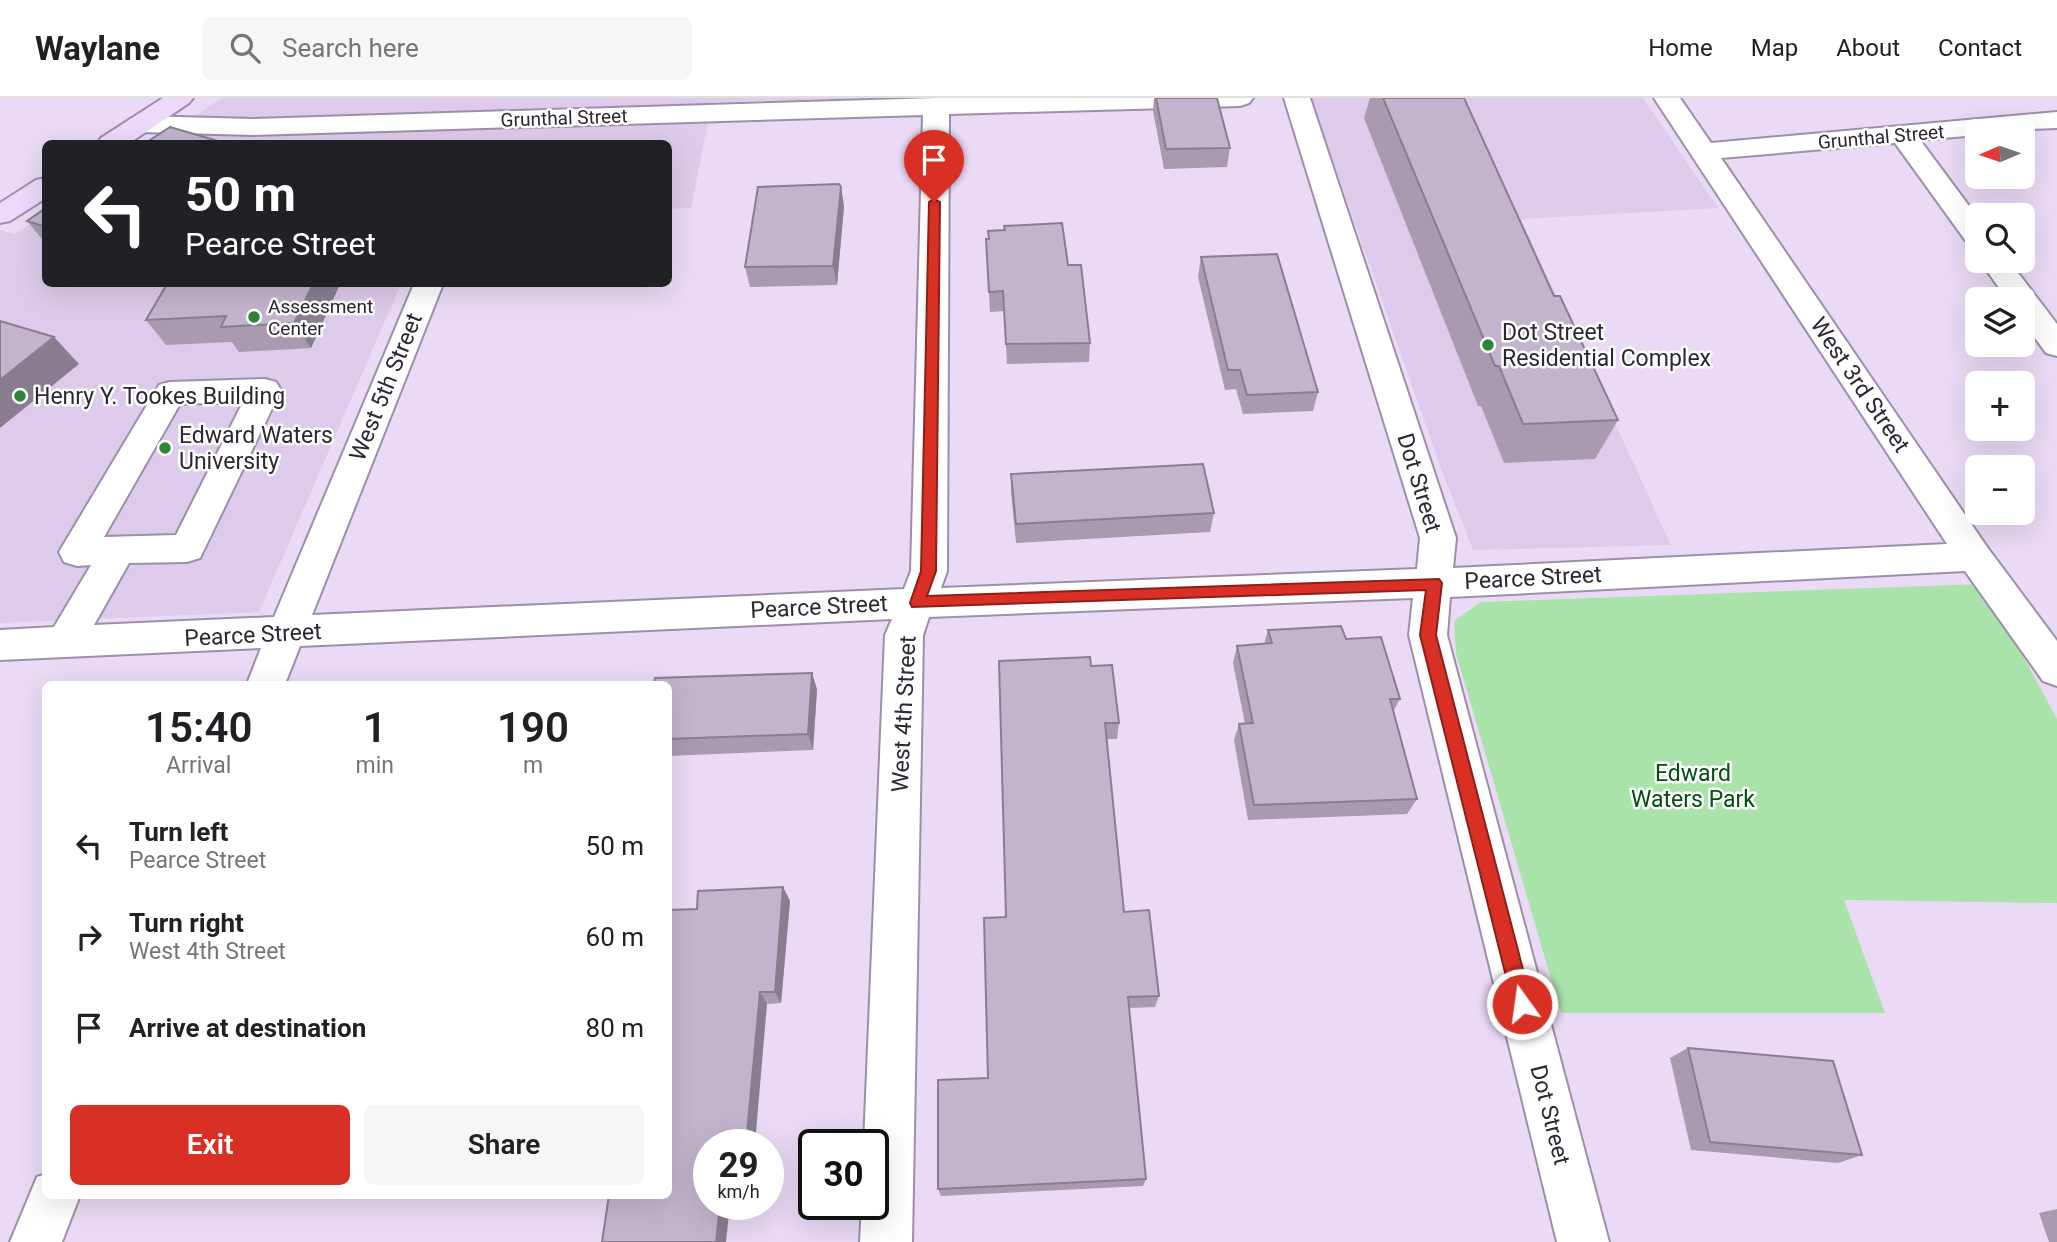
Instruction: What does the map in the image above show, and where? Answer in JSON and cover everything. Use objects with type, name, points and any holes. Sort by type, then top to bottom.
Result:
[{"type":"main road","points":[[116,140],[180,98]]},
{"type":"main road","points":[[0,215],[42,189]]},
{"type":"street","name":"Grunthal Street","points":[[139,124],[488,132],[936,106],[1240,98]]},
{"type":"street","name":"Dot Street","points":[[1297,98],[1438,538],[1428,635],[1583,1242]]},
{"type":"street","name":"West 3rd Street","points":[[1667,98],[1974,557],[2057,670]]},
{"type":"street","name":"West 4th Street","points":[[887,1242],[904,635],[929,571],[936,106]]},
{"type":"street","name":"Grunthal Street","points":[[1704,152],[2057,120]]},
{"type":"street","points":[[1903,136],[1965,220]]},
{"type":"street","name":"West 5th Street","points":[[267,681],[427,287]]},
{"type":"street","points":[[2035,316],[2057,346]]},
{"type":"street","points":[[265,390],[187,548],[118,550],[78,552],[170,393],[265,390]]},
{"type":"street","points":[[64,642],[118,550]]},
{"type":"street","name":"Pearce Street","points":[[0,645],[1974,557]]},
{"type":"street","points":[[36,1242],[53,1199]]},
{"type":"shaded area","points":[[222,98],[869,98],[712,102],[691,208],[672,209],[672,140],[159,140]]},
{"type":"shaded area","name":"Dot Street Residential Complex","points":[[1311,98],[1643,98],[1718,208],[1521,219],[1671,545],[1473,550],[1442,471]]},
{"type":"shaded area","name":"Edward Waters University","points":[[42,216],[42,287],[400,287],[259,612],[0,623],[0,230],[15,234]]},
{"type":"green space","name":"Edward Waters Park","points":[[1984,584],[2057,719],[2057,903],[1844,900],[1885,1013],[1561,1013],[1456,653],[1454,621],[1481,602]]},
{"type":"building","points":[[1156,98],[1217,98],[1230,148],[1166,149]]},
{"type":"building","points":[[1383,98],[1464,98],[1554,296],[1560,296],[1618,420],[1523,424],[1499,366],[1495,366]]},
{"type":"building","points":[[170,127],[214,140],[150,140]]},
{"type":"building","points":[[839,184],[841,187],[833,266],[745,267],[758,187]]},
{"type":"building","points":[[42,211],[42,226],[27,221]]},
{"type":"building","points":[[1062,223],[1068,265],[1081,265],[1090,343],[1006,344],[1003,291],[989,292],[986,239],[989,239],[988,231],[1005,230],[1004,226]]},
{"type":"building","points":[[1277,254],[1318,392],[1247,395],[1240,370],[1228,370],[1201,257]]},
{"type":"building","points":[[165,287],[312,287],[294,323],[221,327],[226,316],[146,320]]},
{"type":"building","points":[[0,321],[54,337],[0,380]]},
{"type":"building","points":[[1203,464],[1214,513],[1016,524],[1011,474]]},
{"type":"building","points":[[1341,626],[1346,639],[1381,637],[1400,699],[1390,699],[1417,799],[1254,805],[1239,724],[1253,723],[1237,646],[1272,643],[1268,630]]},
{"type":"building","points":[[1090,657],[1091,666],[1112,665],[1119,723],[1105,723],[1124,912],[1149,910],[1159,996],[1128,997],[1146,1179],[938,1189],[938,1080],[988,1078],[984,918],[1006,917],[999,661]]},
{"type":"building","points":[[812,673],[808,734],[672,739],[672,681],[654,681],[655,678]]},
{"type":"building","points":[[783,887],[775,992],[760,992],[747,1129],[693,1129],[693,1220],[718,1220],[716,1242],[602,1242],[608,1199],[672,1199],[672,910],[697,909],[698,891]]},
{"type":"building","points":[[1688,1048],[1833,1061],[1862,1155],[1710,1142]]},
{"type":"place","name":"Assessment Center","points":[[254,317]]},
{"type":"place","name":"Dot Street Residential Complex","points":[[1488,345]]},
{"type":"place","name":"Henry Y. Tookes Building","points":[[20,396]]},
{"type":"place","name":"Edward Waters University","points":[[165,448]]},
{"type":"route","points":[[934,202],[929,571],[917,603],[1434,583],[1428,635],[1522,1004]]}]
